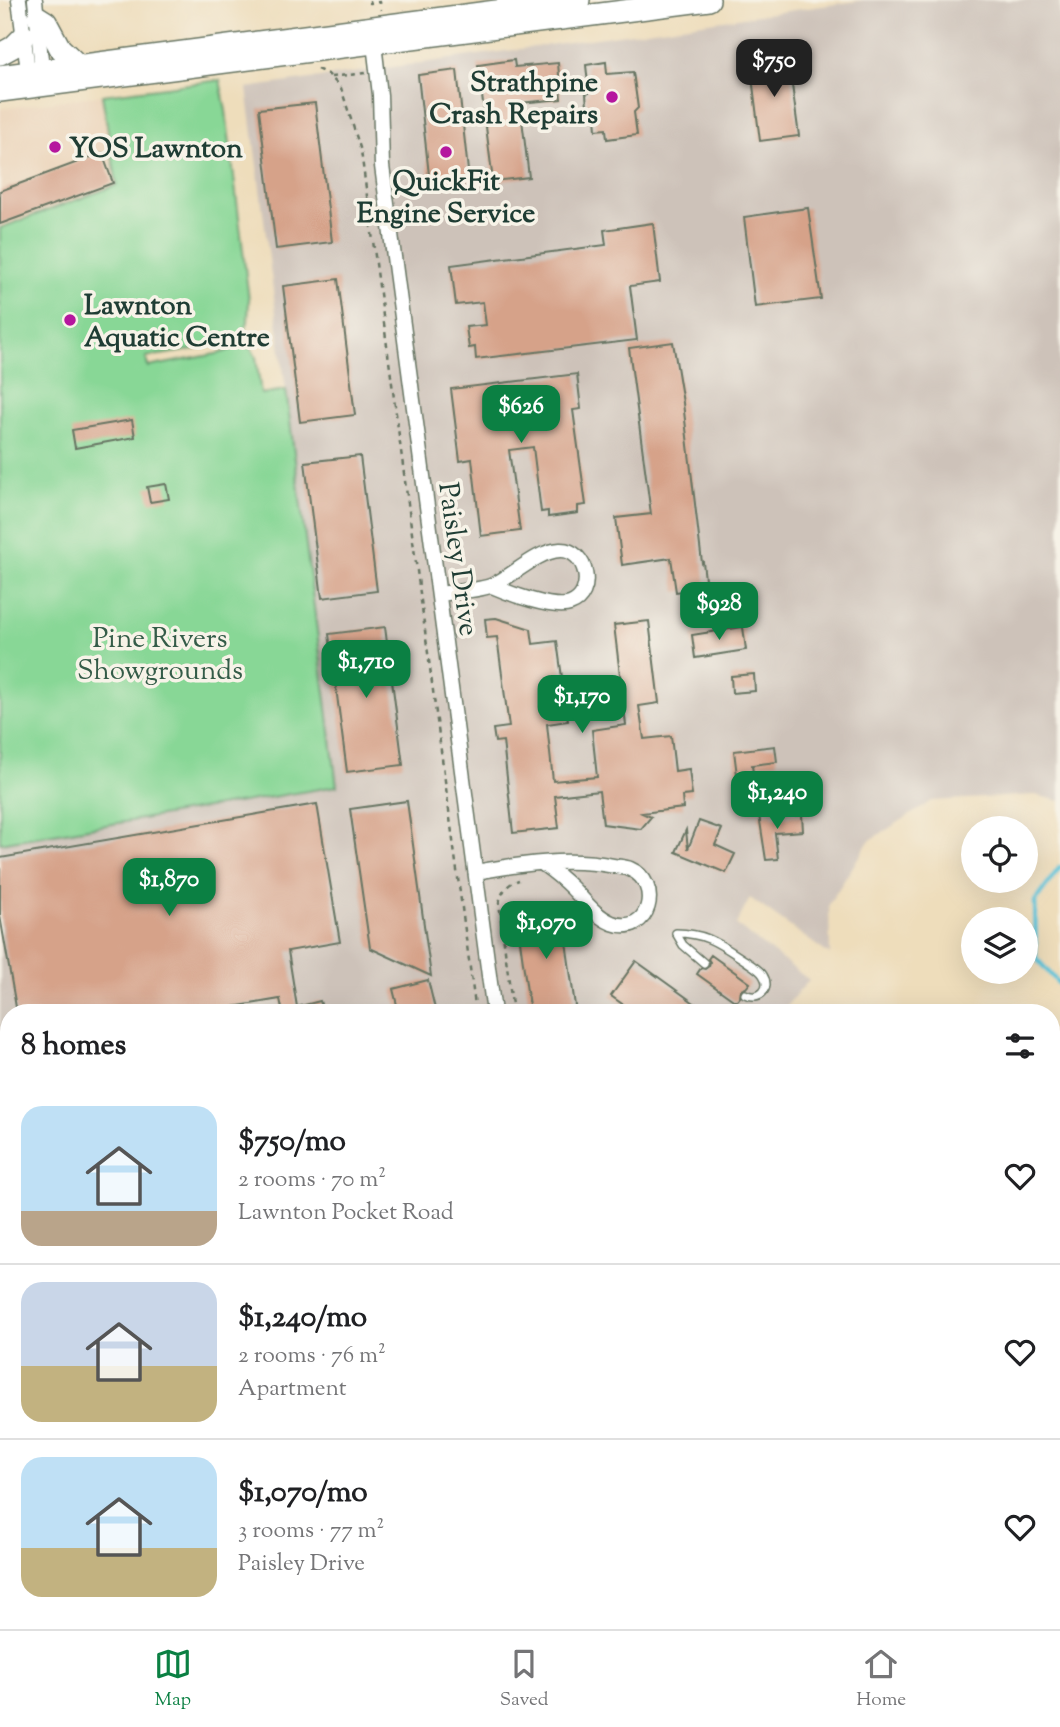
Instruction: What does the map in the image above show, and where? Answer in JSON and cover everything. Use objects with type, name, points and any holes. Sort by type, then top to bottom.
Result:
[{"type":"main road","points":[[0,91],[78,65],[579,0]]},
{"type":"main road","points":[[0,76],[38,78],[376,27],[709,0]]},
{"type":"main road","points":[[36,8],[60,48],[78,65]]},
{"type":"main road","points":[[0,54],[13,47],[24,36]]},
{"type":"street","points":[[19,0],[27,63],[38,78]]},
{"type":"street","points":[[36,8],[38,78]]},
{"type":"street","name":"Paisley Drive","points":[[376,27],[382,166],[493,1004]]},
{"type":"street","points":[[440,594],[492,586],[542,556],[562,550],[576,555],[581,561],[586,579],[580,597],[567,605],[540,602],[509,594],[492,586]]},
{"type":"street","points":[[476,872],[505,867],[563,862],[603,864],[630,869],[641,877],[647,886],[650,898],[648,909],[635,923],[613,923],[589,906],[543,864]]},
{"type":"lane","points":[[704,963],[683,946],[676,933],[702,936],[761,972],[765,981],[764,991],[755,996],[745,994]]},
{"type":"path","points":[[370,0],[370,3],[380,2],[376,27]]},
{"type":"path","points":[[315,67],[328,74],[341,88],[361,151],[475,1004]]},
{"type":"path","points":[[512,1004],[499,903],[509,885],[526,878]]},
{"type":"shaded area","points":[[864,0],[1060,0],[1060,801],[1035,795],[932,801],[869,841],[829,904],[830,955],[750,898],[736,925],[809,980],[788,1004],[0,1004],[0,843],[337,786],[247,88]]},
{"type":"shaded area","name":"YOS Lawnton","points":[[102,95],[117,185],[0,228],[0,109]]},
{"type":"green space","name":"Pine Rivers Showgrounds","points":[[220,80],[249,300],[248,322],[234,341],[146,357],[148,367],[246,346],[251,348],[256,357],[261,394],[286,390],[337,786],[0,843],[0,228],[117,185],[102,95]]},
{"type":"building","points":[[788,56],[799,136],[760,141],[750,61]]},
{"type":"building","points":[[514,60],[515,67],[558,63],[561,99],[520,103],[529,177],[493,181],[478,65]]},
{"type":"building","name":"Strathpine Crash Repairs","points":[[606,62],[607,74],[633,72],[638,108],[634,112],[637,135],[607,139],[606,129],[596,130],[595,118],[588,118],[586,65]]},
{"type":"building","points":[[457,70],[469,180],[430,184],[418,75]]},
{"type":"building","points":[[315,103],[332,242],[276,249],[259,109]]},
{"type":"building","points":[[102,153],[113,183],[0,224],[0,191]]},
{"type":"building","points":[[808,208],[821,299],[755,307],[744,217]]},
{"type":"building","points":[[653,223],[660,282],[630,286],[637,340],[476,359],[475,347],[469,348],[466,327],[486,325],[483,302],[456,305],[451,265],[606,245],[604,230]]},
{"type":"building","points":[[338,279],[355,415],[300,422],[283,286]]},
{"type":"building","points":[[673,342],[706,588],[676,592],[671,558],[622,565],[616,518],[651,514],[629,348]]},
{"type":"building","points":[[577,374],[581,409],[573,410],[586,505],[578,506],[578,513],[548,517],[548,511],[541,512],[533,447],[509,450],[520,531],[481,536],[472,459],[460,461],[451,389]]},
{"type":"building","points":[[132,420],[135,437],[75,448],[72,430]]},
{"type":"building","points":[[360,456],[377,591],[322,598],[305,462]]},
{"type":"building","points":[[166,484],[169,499],[150,502],[147,487]]},
{"type":"building","points":[[496,618],[531,629],[533,644],[557,641],[568,721],[547,724],[553,781],[597,777],[592,730],[626,725],[614,625],[649,621],[659,703],[639,706],[644,739],[671,736],[675,771],[689,769],[692,795],[682,796],[683,808],[642,813],[651,817],[641,829],[603,824],[599,791],[555,796],[559,828],[513,833],[503,741],[495,742],[493,729],[509,727],[497,637],[487,638],[485,619]]},
{"type":"building","points":[[385,627],[403,765],[347,772],[329,634]]},
{"type":"building","points":[[743,627],[746,650],[695,658],[692,635]]},
{"type":"building","points":[[754,674],[755,691],[732,693],[731,676]]},
{"type":"building","points":[[775,746],[777,762],[752,765],[753,773],[737,775],[734,751]]},
{"type":"building","points":[[407,801],[431,976],[370,948],[350,809]]},
{"type":"building","points":[[317,804],[340,942],[288,951],[297,1004],[281,1004],[280,999],[250,1004],[15,1004],[0,916],[0,858]]},
{"type":"building","points":[[772,813],[772,817],[802,815],[803,831],[775,833],[778,859],[766,860],[759,815]]},
{"type":"building","points":[[699,821],[722,829],[715,845],[735,854],[726,873],[676,852],[686,830],[688,849]]},
{"type":"building","points":[[561,906],[575,1004],[529,1004],[516,912]]},
{"type":"building","points":[[711,955],[750,983],[741,990],[736,1002],[697,974],[701,968],[709,966],[708,959]]},
{"type":"building","points":[[636,961],[696,1004],[622,1004],[611,996]]},
{"type":"building","points":[[428,980],[434,1004],[397,1004],[393,989]]},
{"type":"waterway","points":[[1060,867],[1035,901],[1036,958],[1060,985]]},
{"type":"place","name":"Strathpine Crash Repairs","points":[[612,97]]},
{"type":"place","name":"YOS Lawnton","points":[[55,147]]},
{"type":"place","name":"QuickFit Engine Service","points":[[446,152]]},
{"type":"place","name":"Lawnton Aquatic Centre","points":[[70,320]]}]
